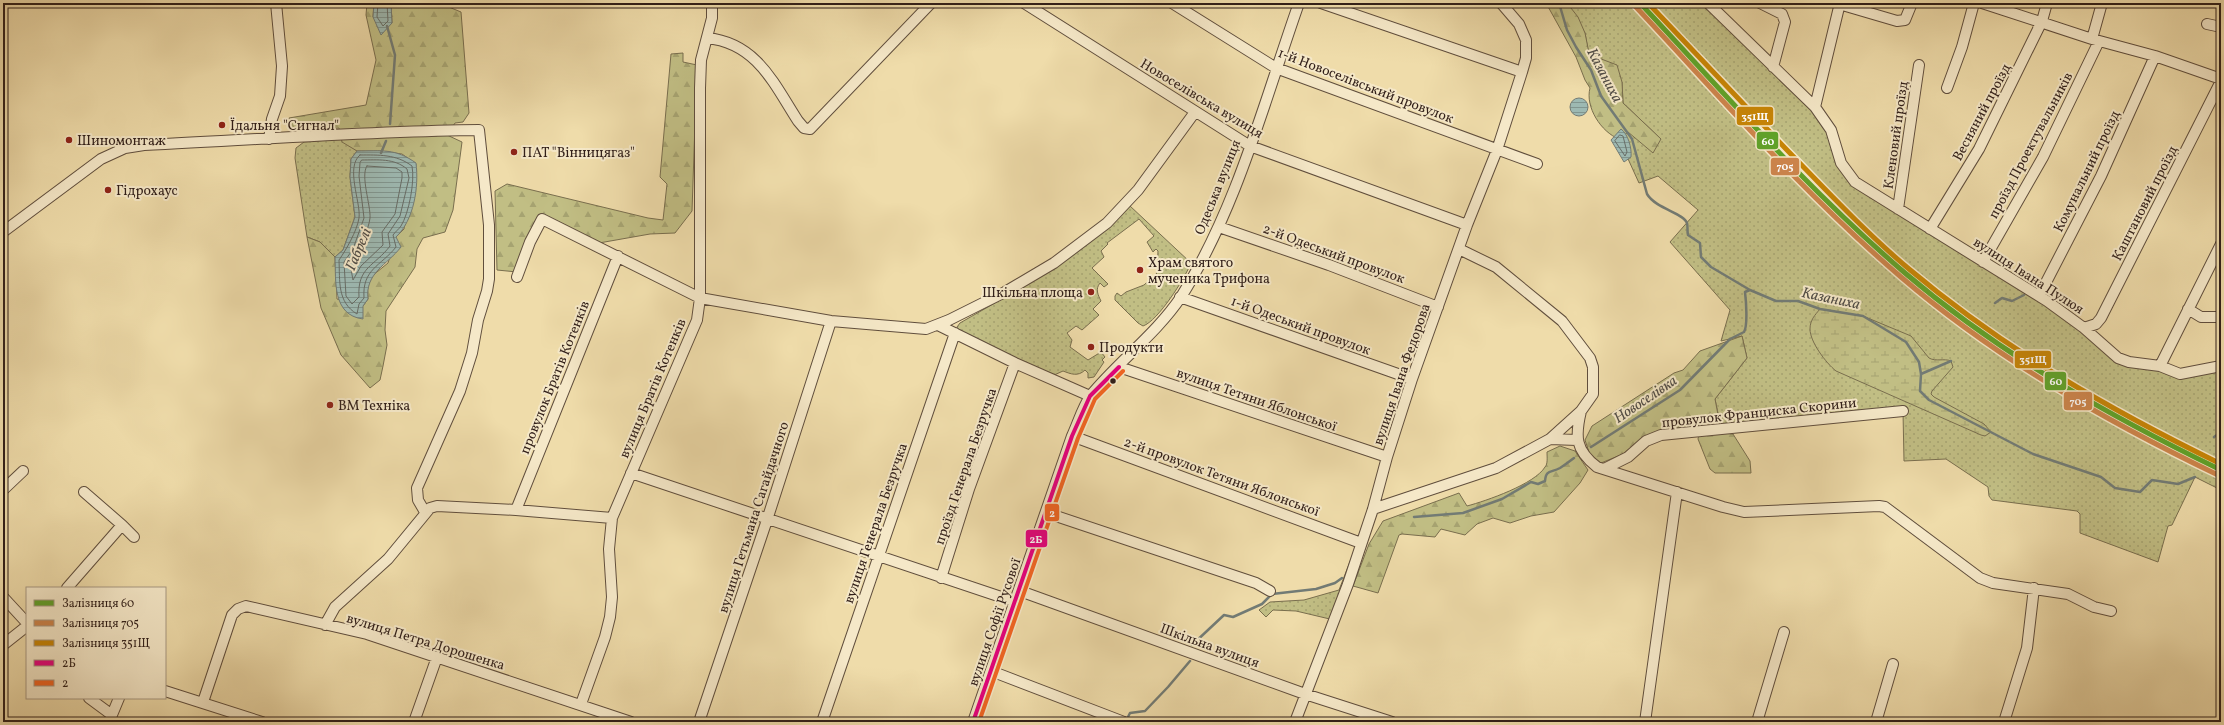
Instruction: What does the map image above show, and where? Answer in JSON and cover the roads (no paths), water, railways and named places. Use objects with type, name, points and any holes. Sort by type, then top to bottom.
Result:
[{"type":"street","points":[[269,139],[272,119],[280,96],[282,66],[276,3]]},
{"type":"street","name":"вулиця Братів Котенків","points":[[580,704],[605,637],[610,617],[612,597],[609,549],[612,518],[693,332],[700,298],[701,60],[707,38],[712,3]]},
{"type":"street","points":[[707,38],[732,43],[750,54],[761,64],[798,121],[804,128],[810,129],[931,3]]},
{"type":"street","name":"Новоселівська вулиця","points":[[1024,3],[1250,146],[1467,225]]},
{"type":"street","name":"1-й Новоселівський провулок","points":[[1172,3],[1276,68],[1537,164]]},
{"type":"street","name":"Одеська вулиця","points":[[1090,396],[1156,328],[1180,297],[1219,227],[1250,146],[1299,3]]},
{"type":"street","points":[[1321,3],[1522,72]]},
{"type":"street","name":"вулиця Івана Федорова","points":[[1295,722],[1348,584],[1373,509],[1387,457],[1412,379],[1467,225],[1498,150],[1522,72],[1526,58],[1526,40],[1519,24],[1502,3]]},
{"type":"street","name":"вулиця Івана Пулюя","points":[[1708,3],[1815,107],[1831,130],[1840,163],[1848,174],[1860,185],[2039,296],[2084,328],[2108,352],[2118,358],[2129,362],[2160,366],[2180,374],[2221,366]]},
{"type":"street","points":[[1760,3],[1782,14],[1785,22],[1773,67]]},
{"type":"street","points":[[1815,107],[1840,3],[1896,21],[1905,20],[1912,3]]},
{"type":"street","points":[[1947,88],[1962,47],[1974,3]]},
{"type":"street","points":[[1982,3],[2095,40],[2155,56],[2221,80]]},
{"type":"street","name":"Весняний проїзд","points":[[1930,229],[1979,149],[2042,22],[2047,3]]},
{"type":"street","name":"проїзд Проектувальників","points":[[1983,262],[2043,157],[2095,40],[2102,3]]},
{"type":"street","points":[[2208,24],[2221,27]]},
{"type":"street","name":"Комунальний проїзд","points":[[2039,296],[2101,176],[2155,56]]},
{"type":"street","name":"Кленовий проїзд","points":[[1898,209],[1919,65]]},
{"type":"street","name":"Каштановий проїзд","points":[[2084,328],[2096,324],[2101,318],[2221,80]]},
{"type":"street","points":[[517,277],[530,242],[542,219],[700,298],[831,321],[926,329],[938,325],[1005,292],[1054,263],[1107,223],[1138,190],[1195,112]]},
{"type":"street","points":[[3,232],[101,159],[125,148],[144,145],[269,139],[384,131],[479,130],[489,225],[489,279],[472,353],[460,391],[417,488],[418,500],[425,512]]},
{"type":"street","name":"2-й Одеський провулок","points":[[1219,227],[1329,265],[1438,307]]},
{"type":"street","points":[[2160,366],[2221,244]]},
{"type":"street","points":[[1373,509],[1496,468],[1550,439],[1581,411],[1593,394],[1593,367],[1590,358],[1566,326],[1508,276],[1459,249]]},
{"type":"street","name":"провулок Братів Котенків","points":[[516,510],[618,256]]},
{"type":"street","name":"1-й Одеський провулок","points":[[1180,297],[1412,379]]},
{"type":"street","points":[[2188,309],[2201,317],[2221,317]]},
{"type":"street","name":"вулиця Гетьмана Сагайдачного","points":[[699,722],[767,520],[831,321]]},
{"type":"street","points":[[938,325],[1015,363],[1090,396]]},
{"type":"street","name":"вулиця Генерала Безручка","points":[[822,722],[955,333]]},
{"type":"street","name":"проїзд Генерала Безручка","points":[[942,578],[969,489],[1015,363]]},
{"type":"street","name":"вулиця Тетяни Яблонської","points":[[1119,367],[1387,457]]},
{"type":"street","name":"вулиця Софії Русової","points":[[973,722],[1047,513],[1072,436],[1090,396]]},
{"type":"street","points":[[1581,411],[1576,430],[1577,440],[1587,459],[1604,469],[1722,507],[1744,512],[1878,506],[1891,511],[1980,578],[1993,583],[2068,594],[2094,607],[2111,611]]},
{"type":"street","name":"провулок Франциска Скорини","points":[[1604,469],[1628,456],[1646,441],[1661,435],[1903,412]]},
{"type":"street","name":"2-й провулок Тетяни Яблонської","points":[[1072,436],[1362,543]]},
{"type":"street","points":[[1550,439],[1577,440]]},
{"type":"street","points":[[3,490],[23,471]]},
{"type":"street","points":[[631,473],[767,520],[879,555],[942,578],[1016,602]]},
{"type":"street","points":[[84,492],[134,537]]},
{"type":"street","points":[[1645,722],[1677,492]]},
{"type":"street","points":[[325,625],[335,607],[388,559],[425,512],[430,508],[437,506],[516,510],[612,518]]},
{"type":"street","points":[[1047,513],[1256,583],[1270,591]]},
{"type":"street","points":[[69,587],[122,525]]},
{"type":"street","points":[[2004,722],[2027,648],[2034,588]]},
{"type":"street","name":"Шкільна вулиця","points":[[1020,591],[1305,694],[1392,722]]},
{"type":"street","points":[[3,597],[26,622]]},
{"type":"street","name":"вулиця Петра Дорошенка","points":[[203,702],[232,615],[238,609],[246,606],[367,634],[631,722]]},
{"type":"street","points":[[3,645],[26,627]]},
{"type":"street","points":[[1757,722],[1784,632]]},
{"type":"street","points":[[414,722],[437,657]]},
{"type":"street","points":[[1876,722],[1893,664]]},
{"type":"street","points":[[991,671],[1124,722]]},
{"type":"street","points":[[166,691],[262,722]]},
{"type":"street","points":[[90,699],[111,719],[119,699]]},
{"type":"water","points":[[374,3],[391,3],[392,23],[381,35],[373,17]]},
{"type":"water","points":[[1579,98],[1585,101],[1588,107],[1585,113],[1579,116],[1573,113],[1570,107],[1573,101]]},
{"type":"water","points":[[1621,129],[1628,138],[1631,150],[1631,157],[1624,162],[1611,140]]},
{"type":"water","points":[[357,151],[388,151],[401,155],[416,163],[417,172],[414,203],[407,222],[396,237],[401,247],[373,276],[368,290],[368,299],[363,306],[363,319],[353,316],[346,311],[341,304],[338,296],[335,276],[335,257],[343,250],[355,217],[350,177],[351,159]]},
{"type":"waterway","name":"Казаниха","points":[[1559,3],[1567,30],[1591,70],[1601,96],[1632,139],[1647,194],[1651,199],[1663,207],[1685,219],[1687,223],[1688,235],[1700,243],[1701,257],[1711,267],[1750,290],[1776,301],[1798,301],[1820,309],[1863,316],[1906,342],[1919,362],[1921,374],[1920,391],[1929,400],[2033,454],[2101,477],[2115,488],[2140,492],[2152,480],[2178,484],[2195,477]]},
{"type":"waterway","name":"Габрелі","points":[[387,26],[395,55],[390,124]]},
{"type":"waterway","name":"Габрелі","points":[[381,153],[386,141]]},
{"type":"waterway","name":"Новоселівка","points":[[1591,447],[1680,390],[1730,339],[1744,332],[1746,319],[1745,292],[1750,290]]},
{"type":"waterway","points":[[1995,303],[2002,298],[2012,301],[2024,295]]},
{"type":"waterway","points":[[1921,374],[1951,361]]},
{"type":"waterway","points":[[2214,437],[2221,432]]},
{"type":"waterway","name":"Новоселівка","points":[[1414,517],[1463,513],[1502,499],[1531,482],[1538,484],[1545,481],[1548,473],[1557,470],[1574,458]]},
{"type":"waterway","name":"Новоселівка","points":[[1192,645],[1224,615],[1233,617],[1262,604],[1272,594],[1316,589],[1335,583],[1342,578]]},
{"type":"waterway","name":"Новоселівка","points":[[1127,719],[1130,713],[1145,711],[1190,661]]},
{"type":"rail line","name":"60","points":[[1640,3],[1769,142],[1835,209],[1870,242],[1941,303],[2017,357],[2057,382],[2138,428],[2221,470]]},
{"type":"rail line","name":"351Щ","points":[[1648,3],[1846,210],[1893,255],[1945,298],[1982,326],[2059,376],[2139,422],[2221,464]]},
{"type":"rail line","name":"705","points":[[1636,7],[1765,146],[1831,213],[1901,277],[1938,307],[1975,335],[2054,386],[2135,433],[2218,475]]},
{"type":"place","name":"Їдальня \"Сигнал\"","points":[[222,125]]},
{"type":"place","name":"Шиномонтаж","points":[[69,140]]},
{"type":"place","name":"ПАТ \"Вінницягаз\"","points":[[514,152]]},
{"type":"place","name":"Гідрохаус","points":[[108,190]]},
{"type":"place","name":"Храм святого мученика Трифона","points":[[1140,270]]},
{"type":"place","name":"Шкільна площа","points":[[1091,292]]},
{"type":"place","name":"Продукти","points":[[1091,347]]},
{"type":"place","name":"ВМ Техніка","points":[[330,405]]}]
